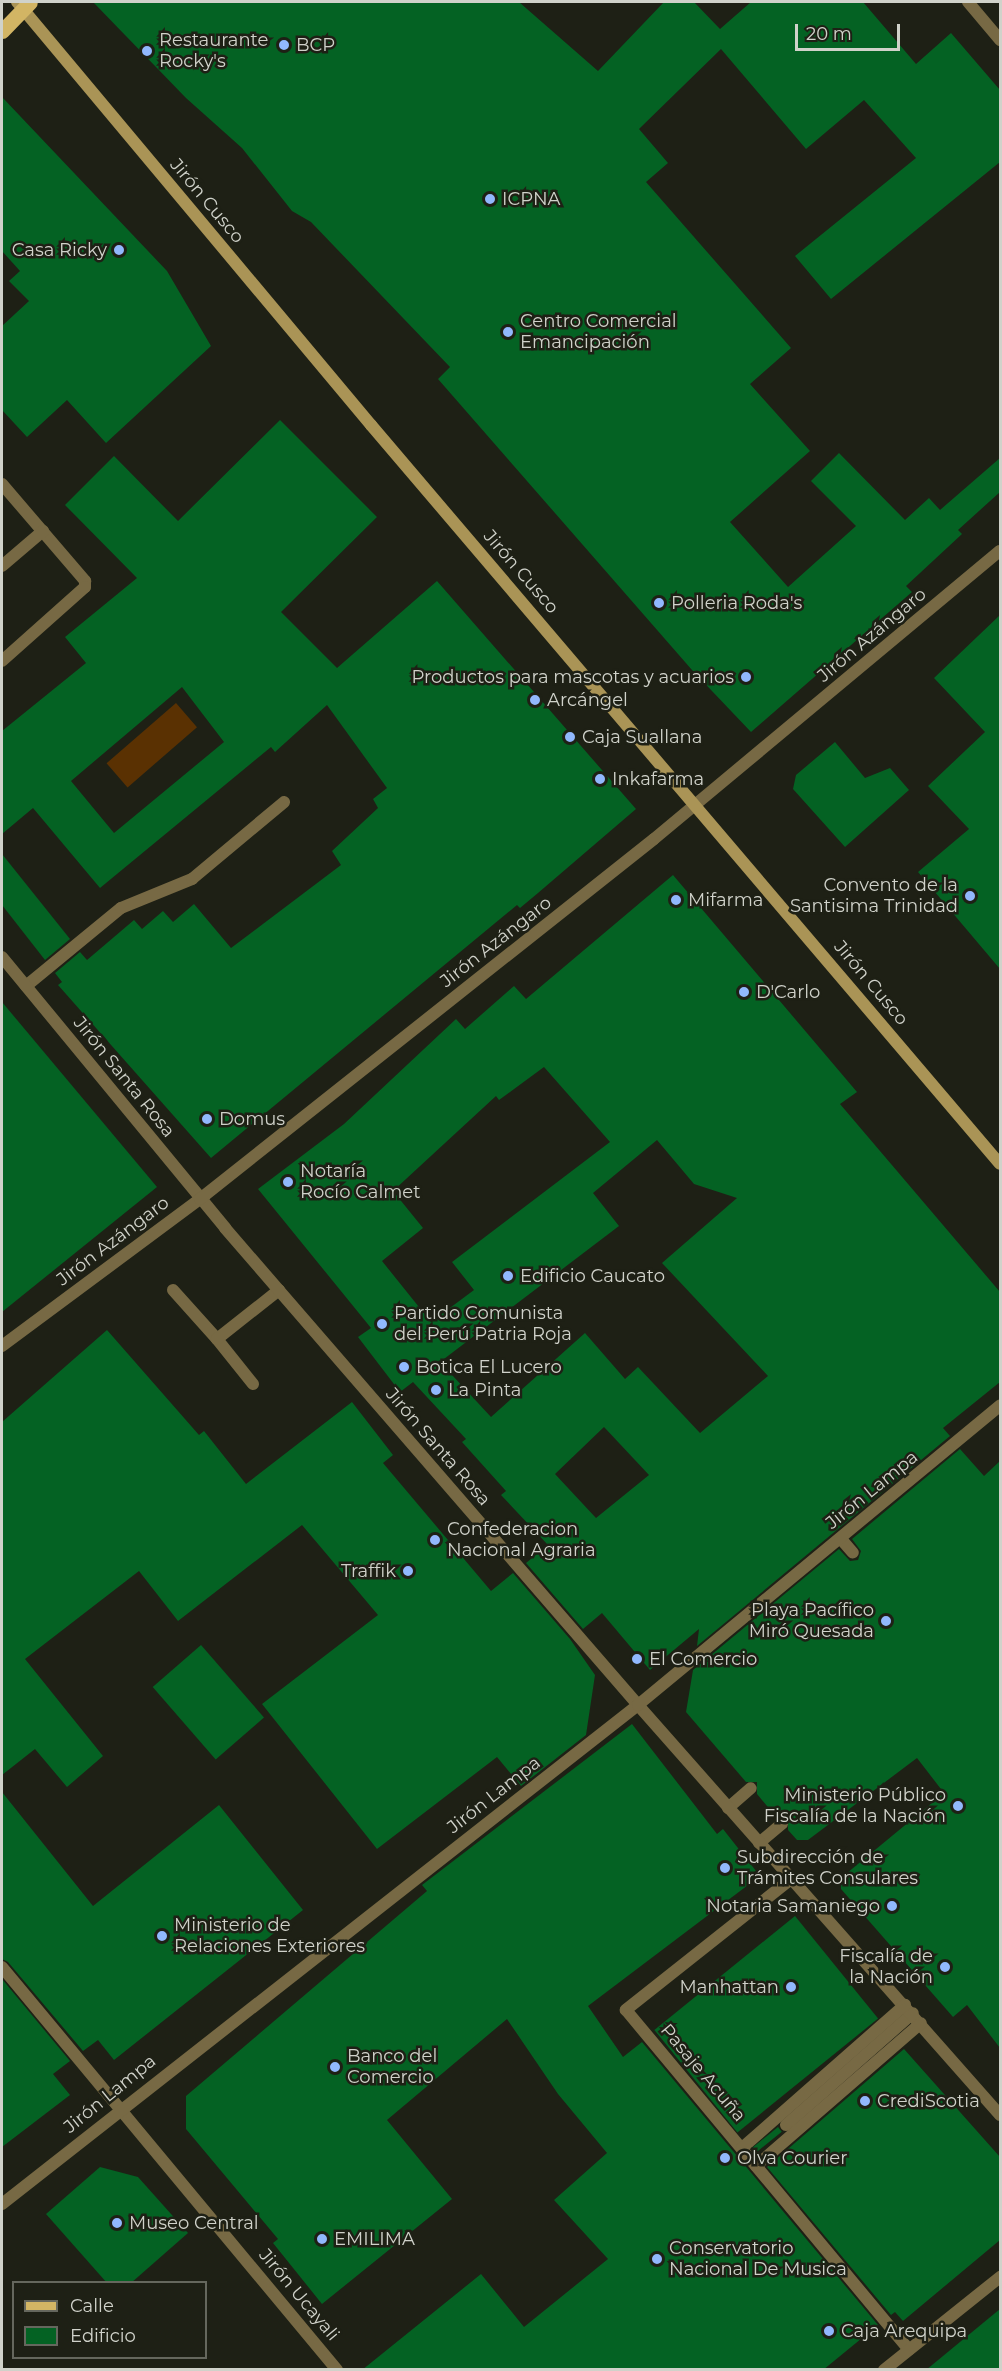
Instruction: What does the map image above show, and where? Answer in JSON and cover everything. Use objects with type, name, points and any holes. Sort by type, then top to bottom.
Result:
[{"type":"main road","points":[[2,31],[23,4]]},
{"type":"street","points":[[968,2],[1000,40]]},
{"type":"street","name":"Jirón Cusco","points":[[23,4],[371,425],[697,804],[1000,1164]]},
{"type":"street","points":[[2,484],[85,581],[85,587],[2,661]]},
{"type":"street","points":[[2,566],[43,531]]},
{"type":"street","name":"Jirón Azángaro","points":[[2,1346],[200,1199],[697,804],[1000,551]]},
{"type":"street","points":[[26,986],[121,908],[192,879],[284,802]]},
{"type":"street","name":"Jirón Santa Rosa","points":[[2,957],[200,1199],[638,1705],[1000,2115]]},
{"type":"street","points":[[174,1290],[254,1384]]},
{"type":"street","points":[[217,1339],[279,1290]]},
{"type":"street","name":"Jirón Lampa","points":[[2,2204],[638,1705],[1000,1405]]},
{"type":"street","points":[[841,1539],[853,1553]]},
{"type":"street","points":[[728,1808],[752,1788]]},
{"type":"street","points":[[759,1843],[782,1824]]},
{"type":"street","name":"Pasaje Acuña","points":[[791,1879],[626,2010],[909,2350]]},
{"type":"street","name":"Jirón Ucayali","points":[[2,1967],[338,2370]]},
{"type":"street","points":[[786,2125],[913,2014]]},
{"type":"street","points":[[742,2148],[913,2014]]},
{"type":"street","points":[[756,2166],[913,2014]]},
{"type":"street","points":[[884,2370],[1000,2277]]},
{"type":"shaded area","points":[[176,703],[197,727],[128,788],[107,763]]},
{"type":"building","points":[[93,2],[519,2],[598,71],[664,2],[694,2],[720,29],[751,2],[863,2],[916,64],[951,33],[1000,90],[1000,162],[831,299],[795,256],[916,158],[864,100],[806,149],[721,49],[639,129],[668,163],[646,182],[791,348],[750,384],[810,451],[730,522],[788,587],[856,526],[811,481],[839,453],[905,520],[929,498],[940,510],[1000,458],[1000,492],[958,530],[962,534],[906,586],[912,592],[751,732],[692,670],[438,379],[450,367],[311,222],[292,211],[242,148],[186,98]]},
{"type":"building","points":[[2,97],[167,271],[211,346],[106,443],[67,400],[27,437],[2,410],[2,326],[29,301],[9,281],[20,271],[2,251]]},
{"type":"building","points":[[280,420],[377,517],[281,612],[337,668],[437,581],[636,809],[520,908],[517,905],[211,1158],[58,985],[62,982],[55,973],[80,952],[87,960],[134,920],[142,929],[163,911],[173,922],[194,904],[231,948],[341,865],[332,851],[378,808],[373,799],[387,788],[327,705],[275,752],[271,747],[100,888],[33,808],[2,834],[2,731],[86,663],[65,637],[137,578],[65,505],[114,456],[178,521]],"holes":[[[182,687],[224,742],[114,833],[71,781]]]},
{"type":"building","points":[[1000,615],[1000,969],[918,872],[969,829],[928,786],[985,732],[934,678]]},
{"type":"building","points":[[835,742],[865,778],[890,768],[909,790],[845,847],[793,789],[796,775]]},
{"type":"building","points":[[2,854],[70,939],[45,960],[2,905]]},
{"type":"building","points":[[673,875],[857,1092],[840,1104],[1000,1292],[1000,1382],[943,1428],[950,1436],[697,1646],[699,1629],[650,1670],[602,1613],[583,1629],[526,1563],[548,1545],[501,1495],[506,1491],[462,1442],[466,1439],[413,1382],[400,1392],[358,1337],[371,1328],[258,1189],[344,1124],[456,1019],[465,1029],[514,986],[526,999]],"holes":[[[544,1067],[610,1142],[452,1262],[474,1290],[431,1322],[382,1261],[423,1228],[393,1191],[496,1096],[499,1100]],[[657,1140],[694,1184],[737,1198],[662,1263],[768,1376],[700,1433],[638,1367],[625,1379],[585,1333],[491,1417],[440,1362],[619,1226],[593,1193]],[[604,1427],[649,1475],[596,1518],[555,1474]]]},
{"type":"building","points":[[2,1002],[157,1187],[2,1312]]},
{"type":"building","points":[[107,1330],[199,1435],[204,1431],[246,1484],[352,1402],[393,1455],[383,1463],[491,1591],[513,1573],[570,1639],[595,1675],[586,1735],[521,1786],[497,1757],[377,1849],[262,1704],[378,1615],[302,1525],[178,1621],[139,1571],[25,1659],[103,1756],[67,1787],[35,1749],[2,1775],[2,1422]]},
{"type":"building","name":"Playa Pacífico Miró Quesada","points":[[960,1449],[984,1476],[1000,1461],[1000,2048],[967,2005],[953,2017],[841,1889],[841,1878],[944,1793],[917,1758],[808,1840],[797,1840],[788,1830],[788,1818],[777,1818],[757,1794],[757,1782],[746,1782],[686,1712],[693,1670],[839,1549],[850,1561],[858,1560],[861,1551],[852,1539]]},
{"type":"building","points":[[201,1645],[264,1717],[216,1759],[153,1687]]},
{"type":"building","points":[[632,1724],[717,1834],[723,1829],[760,1876],[588,2006],[623,2057],[642,2042],[878,2325],[823,2370],[362,2370],[481,2274],[524,2327],[608,2259],[554,2200],[607,2153],[558,2094],[507,2019],[387,2120],[452,2199],[322,2304],[273,2243],[278,2239],[186,2129],[186,2096],[427,1891],[422,1885]]},
{"type":"building","name":"Ministerio de Relaciones Exteriores","points":[[2,1792],[93,1906],[219,1805],[303,1910],[114,2060],[98,2040],[83,2051],[8,1962],[2,1959]]},
{"type":"building","points":[[795,1916],[878,2019],[737,2132],[654,2030]]},
{"type":"building","points":[[2,1979],[70,2061],[53,2074],[70,2095],[2,2147]]},
{"type":"building","points":[[904,2049],[1000,2157],[1000,2240],[903,2321],[895,2312],[891,2315],[767,2167]]},
{"type":"building","points":[[778,2127],[782,2132],[756,2152],[752,2148]]},
{"type":"building","name":"Museo Central","points":[[100,2167],[138,2177],[188,2233],[133,2281],[105,2281],[46,2214]]},
{"type":"building","points":[[1000,2309],[1000,2370],[926,2370]]},
{"type":"place","name":"BCP","points":[[284,45]]},
{"type":"place","name":"Restaurante Rocky's","points":[[147,51]]},
{"type":"place","name":"ICPNA","points":[[490,199]]},
{"type":"place","name":"Casa Ricky","points":[[119,250]]},
{"type":"place","name":"Centro Comercial Emancipación","points":[[508,332]]},
{"type":"place","name":"Polleria Roda's","points":[[659,603]]},
{"type":"place","name":"Productos para mascotas y acuarios","points":[[746,677]]},
{"type":"place","name":"Arcángel","points":[[535,700]]},
{"type":"place","name":"Caja Suallana","points":[[570,737]]},
{"type":"place","name":"Inkafarma","points":[[600,779]]},
{"type":"place","name":"Convento de la Santisima Trinidad","points":[[970,896]]},
{"type":"place","name":"Mifarma","points":[[676,900]]},
{"type":"place","name":"D'Carlo","points":[[744,992]]},
{"type":"place","name":"Domus","points":[[207,1119]]},
{"type":"place","name":"Notaría Rocío Calmet","points":[[288,1182]]},
{"type":"place","name":"Edificio Caucato","points":[[508,1276]]},
{"type":"place","name":"Partido Comunista del Perú Patria Roja","points":[[382,1324]]},
{"type":"place","name":"Botica El Lucero","points":[[404,1367]]},
{"type":"place","name":"La Pinta","points":[[436,1390]]},
{"type":"place","name":"Confederacion Nacional Agraria","points":[[435,1540]]},
{"type":"place","name":"Traffik","points":[[408,1571]]},
{"type":"place","name":"Playa Pacífico Miró Quesada","points":[[886,1621]]},
{"type":"place","name":"El Comercio","points":[[637,1659]]},
{"type":"place","name":"Ministerio Público Fiscalía de la Nación","points":[[958,1806]]},
{"type":"place","name":"Subdirección de Trámites Consulares","points":[[725,1868]]},
{"type":"place","name":"Notaria Samaniego","points":[[892,1906]]},
{"type":"place","name":"Ministerio de Relaciones Exteriores","points":[[162,1936]]},
{"type":"place","name":"Fiscalía de la Nación","points":[[945,1967]]},
{"type":"place","name":"Manhattan","points":[[791,1987]]},
{"type":"place","name":"Banco del Comercio","points":[[335,2067]]},
{"type":"place","name":"CrediScotia","points":[[865,2101]]},
{"type":"place","name":"Olva Courier","points":[[725,2158]]},
{"type":"place","name":"Museo Central","points":[[117,2223]]},
{"type":"place","name":"EMILIMA","points":[[322,2239]]},
{"type":"place","name":"Conservatorio Nacional De Musica","points":[[657,2259]]},
{"type":"place","name":"Caja Arequipa","points":[[829,2331]]}]
